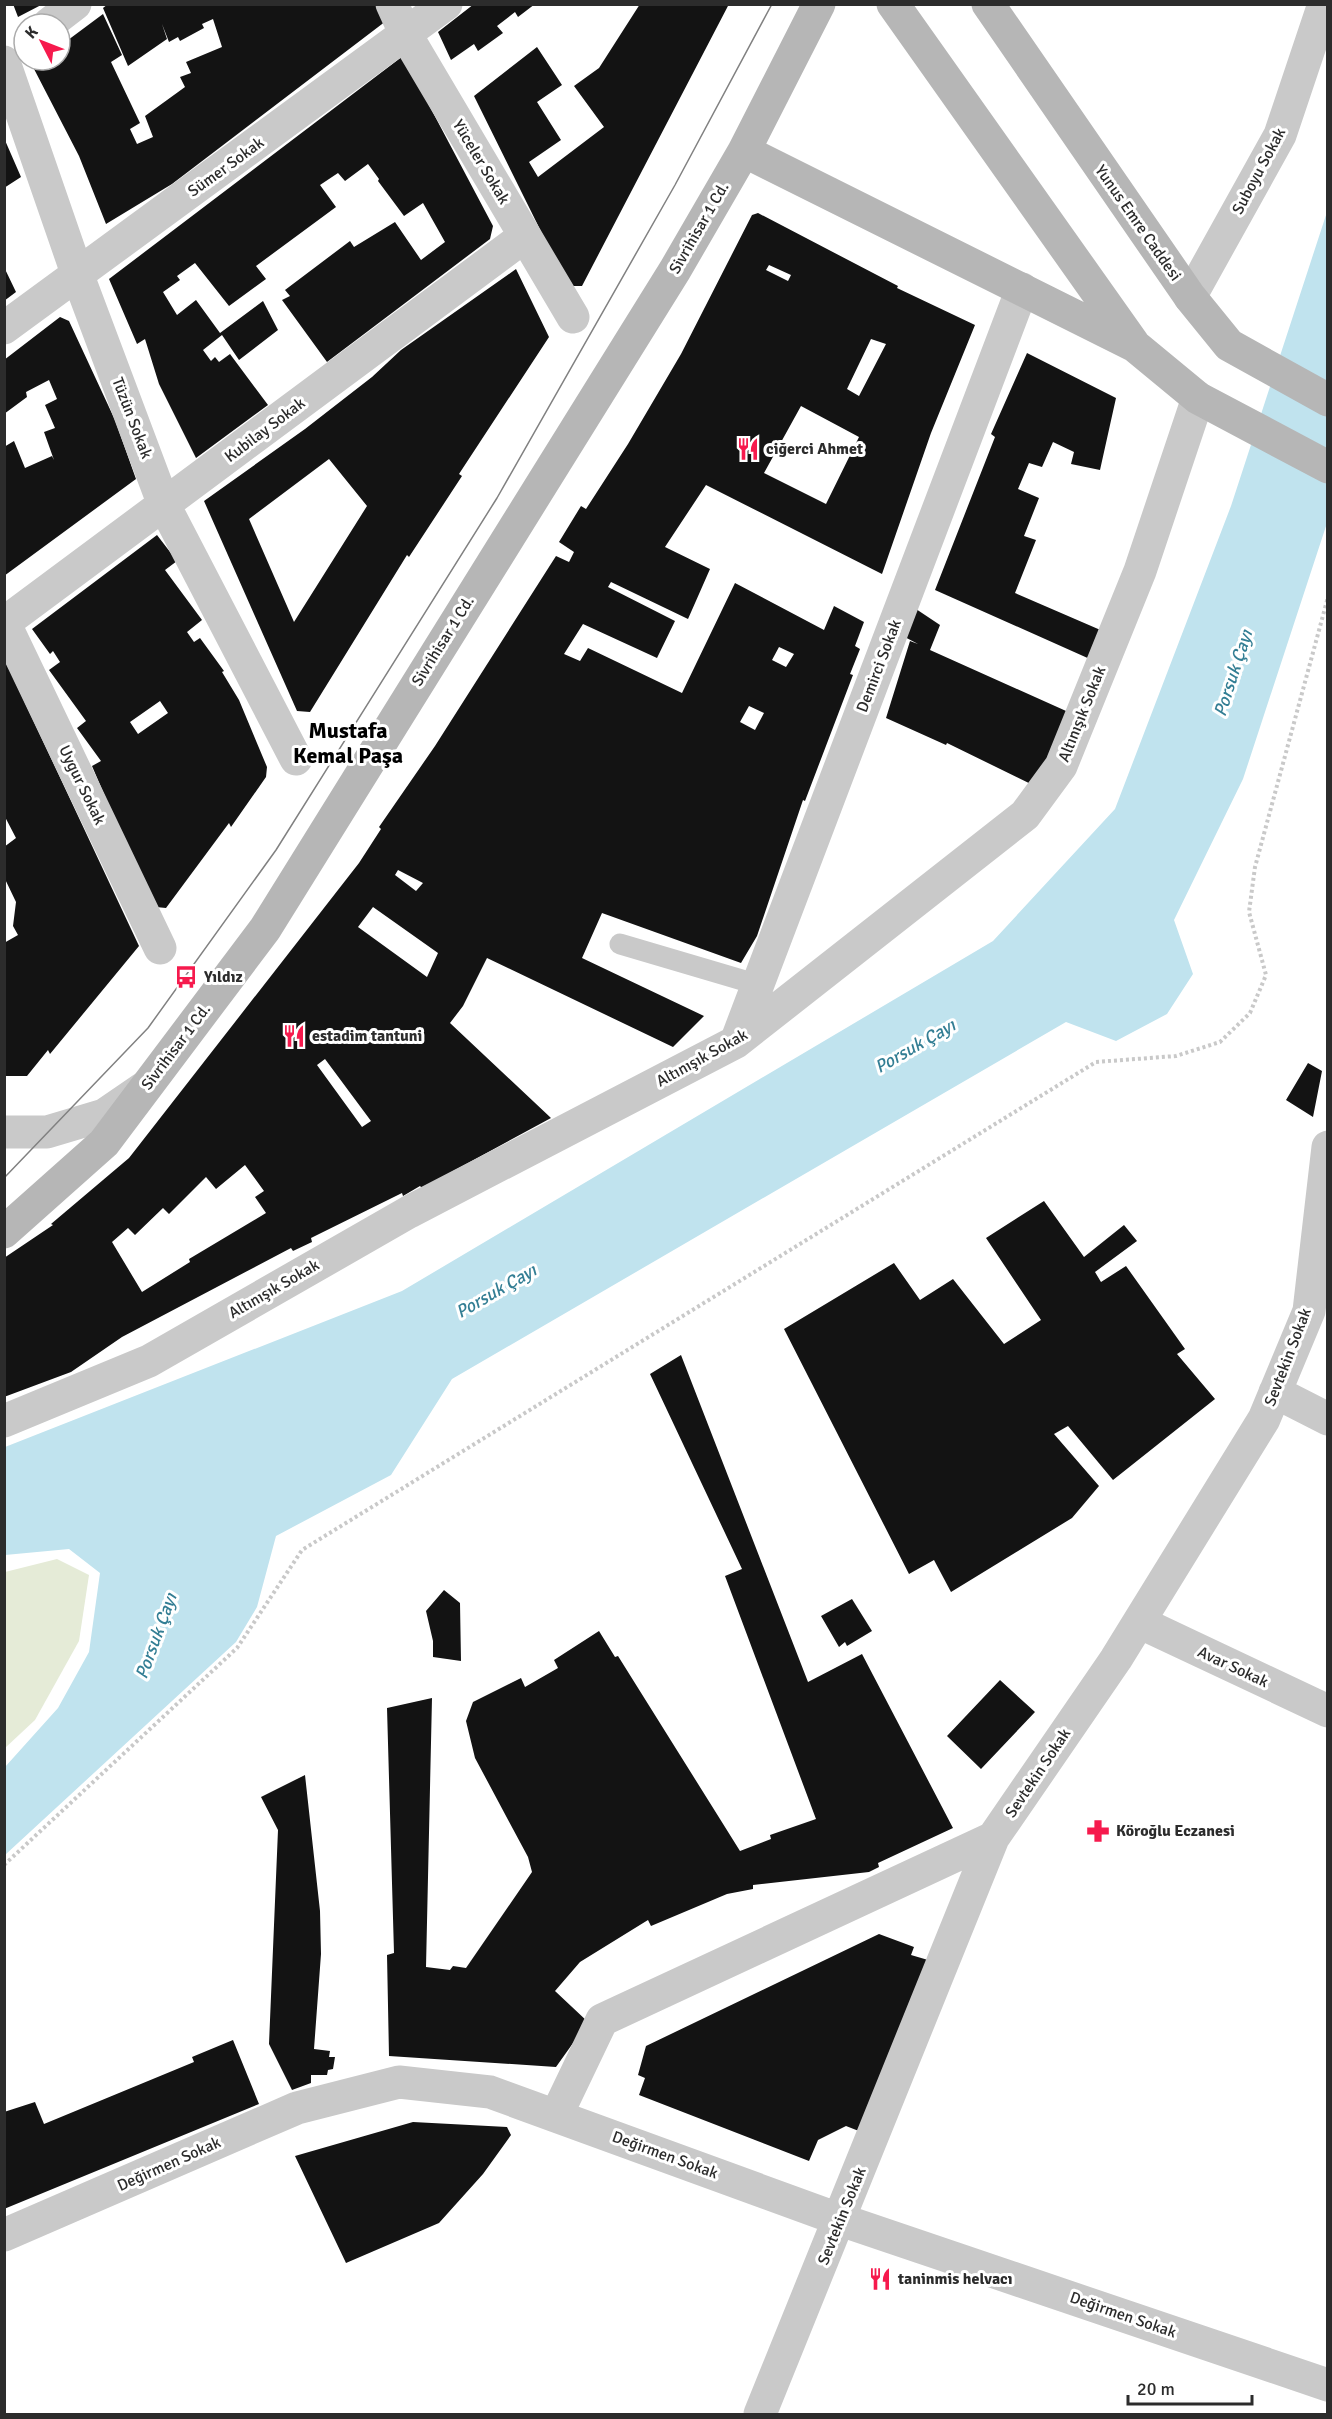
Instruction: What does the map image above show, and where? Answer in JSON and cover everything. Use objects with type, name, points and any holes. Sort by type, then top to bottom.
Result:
[{"type":"main road","name":"Sivrihisar 1 Cd.","points":[[4,1232],[104,1143],[265,929],[675,270],[744,151],[819,4]]},
{"type":"main road","points":[[893,4],[1135,346]]},
{"type":"main road","name":"Yunus Emre Caddesi","points":[[988,4],[1190,297],[1229,345],[1328,400]]},
{"type":"main road","points":[[744,151],[1135,346],[1198,398],[1328,467]]},
{"type":"street","name":"Yüceler Sokak","points":[[392,4],[406,35],[573,317]]},
{"type":"street","name":"Sümer Sokak","points":[[4,328],[78,276],[446,4]]},
{"type":"street","name":"Suboyu Sokak","points":[[1190,297],[1280,135],[1324,4]]},
{"type":"street","name":"Tüzün Sokak","points":[[4,62],[78,276],[164,505],[296,759]]},
{"type":"street","name":"Kubilay Sokak","points":[[5,623],[525,236]]},
{"type":"street","name":"Demirci Sokak","points":[[736,1042],[1022,290]]},
{"type":"street","name":"Altınışık Sokak","points":[[4,1421],[148,1361],[409,1212],[736,1042],[1025,815],[1061,766],[1140,571],[1198,398]]},
{"type":"street","name":"Uygur Sokak","points":[[5,623],[160,948]]},
{"type":"street","points":[[4,1132],[47,1132],[104,1115],[147,1085]]},
{"type":"street","name":"Sevtekin Sokak","points":[[760,2415],[841,2220],[993,1838],[1139,1622],[1264,1419],[1309,1311],[1328,1147]]},
{"type":"street","points":[[1275,1392],[1328,1419]]},
{"type":"street","name":"Avar Sokak","points":[[1139,1622],[1328,1712]]},
{"type":"street","points":[[556,2116],[602,2020],[993,1838]]},
{"type":"street","name":"Değirmen Sokak","points":[[4,2235],[297,2108],[399,2082],[490,2092],[841,2220],[1328,2385]]},
{"type":"lane","points":[[620,944],[759,986]]},
{"type":"path","points":[[4,1864],[237,1648],[302,1550],[1096,1062],[1176,1056],[1220,1042],[1250,1013],[1266,975],[1249,912],[1255,867],[1328,597]]},
{"type":"green space","points":[[57,1559],[89,1575],[79,1641],[35,1720],[5,1748],[5,1572]]},
{"type":"water","name":"Porsuk Çayı","points":[[1327,212],[1327,523],[1243,779],[1174,920],[1193,974],[1167,1014],[1116,1041],[1066,1022],[452,1379],[391,1475],[276,1536],[257,1607],[236,1642],[5,1855],[5,1767],[58,1708],[89,1652],[100,1573],[69,1549],[5,1555],[5,1447],[402,1291],[993,941],[1115,809],[1231,506]]},
{"type":"building","points":[[13,4],[43,4],[28,12],[16,12]]},
{"type":"building","points":[[108,4],[378,4],[386,21],[172,184],[106,224],[79,156],[36,72],[72,72],[72,37],[103,14],[122,55],[111,62],[140,123],[130,129],[137,144],[153,137],[145,116],[185,87],[180,77],[191,73],[186,62],[222,47],[213,19],[202,24],[204,28],[180,41],[178,37],[169,42],[162,24],[167,39],[128,66],[103,8]]},
{"type":"building","points":[[474,4],[535,4],[518,17],[515,12],[497,26],[503,33],[478,51],[474,44],[451,60],[438,32]]},
{"type":"building","points":[[640,4],[729,4],[582,286],[568,286],[474,96],[537,47],[562,85],[537,102],[561,140],[529,162],[538,177],[604,127],[574,86],[599,68]]},
{"type":"building","points":[[403,56],[493,226],[490,239],[327,362],[282,300],[290,296],[285,290],[350,241],[354,247],[395,222],[421,260],[445,242],[423,203],[404,216],[368,164],[345,181],[338,173],[320,185],[336,207],[256,266],[266,279],[229,306],[195,263],[177,276],[180,280],[163,292],[177,315],[196,300],[220,333],[263,301],[278,330],[239,360],[222,335],[203,350],[211,361],[215,357],[219,362],[230,354],[268,405],[196,458],[159,384],[145,339],[137,344],[109,279]]},
{"type":"building","points":[[4,138],[21,177],[4,188]]},
{"type":"building","points":[[758,213],[898,286],[897,288],[975,325],[931,433],[882,574],[706,485],[665,547],[710,569],[688,619],[611,582],[608,587],[675,621],[657,658],[583,624],[564,654],[580,661],[588,648],[682,693],[735,583],[824,630],[834,606],[864,622],[855,646],[860,649],[850,674],[853,675],[805,801],[803,800],[757,936],[741,963],[602,913],[582,958],[704,1016],[673,1047],[487,958],[463,1006],[450,1023],[551,1118],[422,1188],[420,1186],[403,1196],[402,1193],[311,1238],[312,1242],[293,1251],[291,1248],[122,1337],[71,1372],[4,1397],[4,1258],[53,1225],[51,1224],[129,1158],[359,863],[381,829],[379,827],[435,746],[556,556],[569,562],[574,552],[559,542],[581,506],[586,509],[628,444],[681,354],[752,215]],"holes":[[[769,265],[791,275],[788,281],[766,270]],[[871,339],[886,344],[859,396],[847,389]],[[801,406],[859,437],[826,504],[764,473]],[[779,647],[794,654],[786,667],[772,660]],[[749,706],[764,713],[755,730],[740,722]],[[398,870],[423,883],[416,891],[395,875]],[[373,907],[438,953],[427,977],[358,927]],[[325,1059],[371,1121],[362,1127],[317,1065]],[[245,1165],[264,1191],[255,1197],[266,1213],[189,1259],[190,1262],[142,1292],[112,1242],[128,1228],[135,1235],[163,1208],[169,1214],[206,1177],[216,1189]]]},
{"type":"building","points":[[4,267],[16,292],[4,301]]},
{"type":"building","points":[[516,269],[549,337],[459,474],[462,476],[409,557],[407,555],[310,712],[297,711],[204,501],[305,429],[372,377],[401,350]],"holes":[[[329,459],[367,506],[294,622],[249,519]]]},
{"type":"building","points":[[60,317],[69,321],[115,420],[136,479],[4,576],[4,447],[14,441],[25,468],[52,456],[54,460],[44,432],[55,428],[45,405],[57,399],[49,380],[26,392],[27,397],[4,414],[4,360]]},
{"type":"building","points":[[1027,353],[1116,398],[1100,470],[1071,464],[1074,452],[1053,442],[1042,467],[1029,463],[1018,489],[1039,498],[1024,536],[1036,540],[1015,593],[1112,635],[1101,664],[935,590],[995,437],[991,434]]},
{"type":"building","points":[[157,535],[177,561],[165,570],[202,620],[187,632],[194,642],[200,638],[224,671],[222,672],[239,700],[267,767],[266,777],[231,827],[229,823],[166,908],[156,907],[92,766],[101,761],[77,728],[86,721],[49,670],[60,662],[53,651],[50,654],[32,629]],"holes":[[[160,701],[168,713],[138,734],[130,722]]]},
{"type":"building","points":[[913,607],[940,625],[930,650],[1075,715],[1039,788],[947,743],[946,745],[886,718],[910,641],[918,644],[901,635]]},
{"type":"building","points":[[4,658],[139,946],[50,1054],[48,1050],[27,1076],[4,1076],[4,943],[18,935],[13,926],[16,902],[4,877],[4,847],[16,838],[4,815]]},
{"type":"building","points":[[1308,1063],[1322,1071],[1313,1117],[1286,1100]]},
{"type":"building","points":[[1044,1201],[1084,1257],[1124,1225],[1137,1241],[1095,1272],[1101,1282],[1126,1266],[1185,1349],[1177,1354],[1215,1399],[1113,1480],[1068,1426],[1054,1434],[1099,1486],[1072,1518],[951,1592],[934,1560],[909,1574],[784,1329],[894,1263],[920,1300],[953,1279],[1004,1344],[1041,1320],[986,1238]]},
{"type":"building","points":[[681,1355],[808,1682],[862,1654],[953,1828],[878,1863],[879,1867],[869,1872],[753,1885],[753,1889],[727,1894],[651,1926],[648,1920],[580,1962],[555,1991],[588,2022],[556,2067],[389,2056],[387,1955],[394,1953],[387,1708],[432,1698],[426,1967],[450,1970],[453,1966],[466,1968],[532,1872],[528,1857],[475,1758],[466,1721],[473,1702],[521,1678],[525,1687],[558,1668],[554,1660],[599,1631],[615,1657],[618,1656],[740,1851],[771,1839],[770,1835],[816,1819],[725,1576],[742,1569],[650,1374]]},
{"type":"building","points":[[444,1590],[460,1603],[461,1661],[433,1657],[433,1641],[426,1611]]},
{"type":"building","points":[[852,1599],[872,1631],[847,1646],[845,1642],[839,1647],[821,1616]]},
{"type":"building","points":[[1000,1680],[1035,1712],[981,1769],[947,1736]]},
{"type":"building","points":[[305,1775],[320,1911],[321,1954],[314,2049],[330,2051],[329,2057],[335,2057],[333,2069],[328,2070],[327,2075],[311,2075],[311,2083],[292,2090],[269,2044],[278,1830],[261,1797]]},
{"type":"building","points":[[879,1934],[914,1947],[911,1955],[928,1960],[869,2135],[846,2126],[818,2140],[809,2161],[639,2095],[645,2078],[638,2075],[646,2046]]},
{"type":"building","points":[[233,2040],[259,2104],[4,2209],[4,2112],[35,2102],[44,2124],[194,2062],[192,2057]]},
{"type":"building","points":[[413,2122],[507,2127],[511,2135],[483,2174],[439,2223],[346,2263],[295,2156]]},
{"type":"tram line","points":[[4,1178],[148,1028],[276,850],[497,498],[675,185],[772,4]]},
{"type":"place","name":"ciğerci Ahmet","points":[[748,449]]},
{"type":"place","name":"Yıldız","points":[[186,977]]},
{"type":"place","name":"estadim tantuni","points":[[294,1036]]},
{"type":"place","name":"Köroğlu Eczanesi","points":[[1098,1831]]},
{"type":"place","name":"taninmis helvacı","points":[[880,2279]]},
{"type":"district","name":"Mustafa Kemal Paşa","points":[[348,742]]}]
